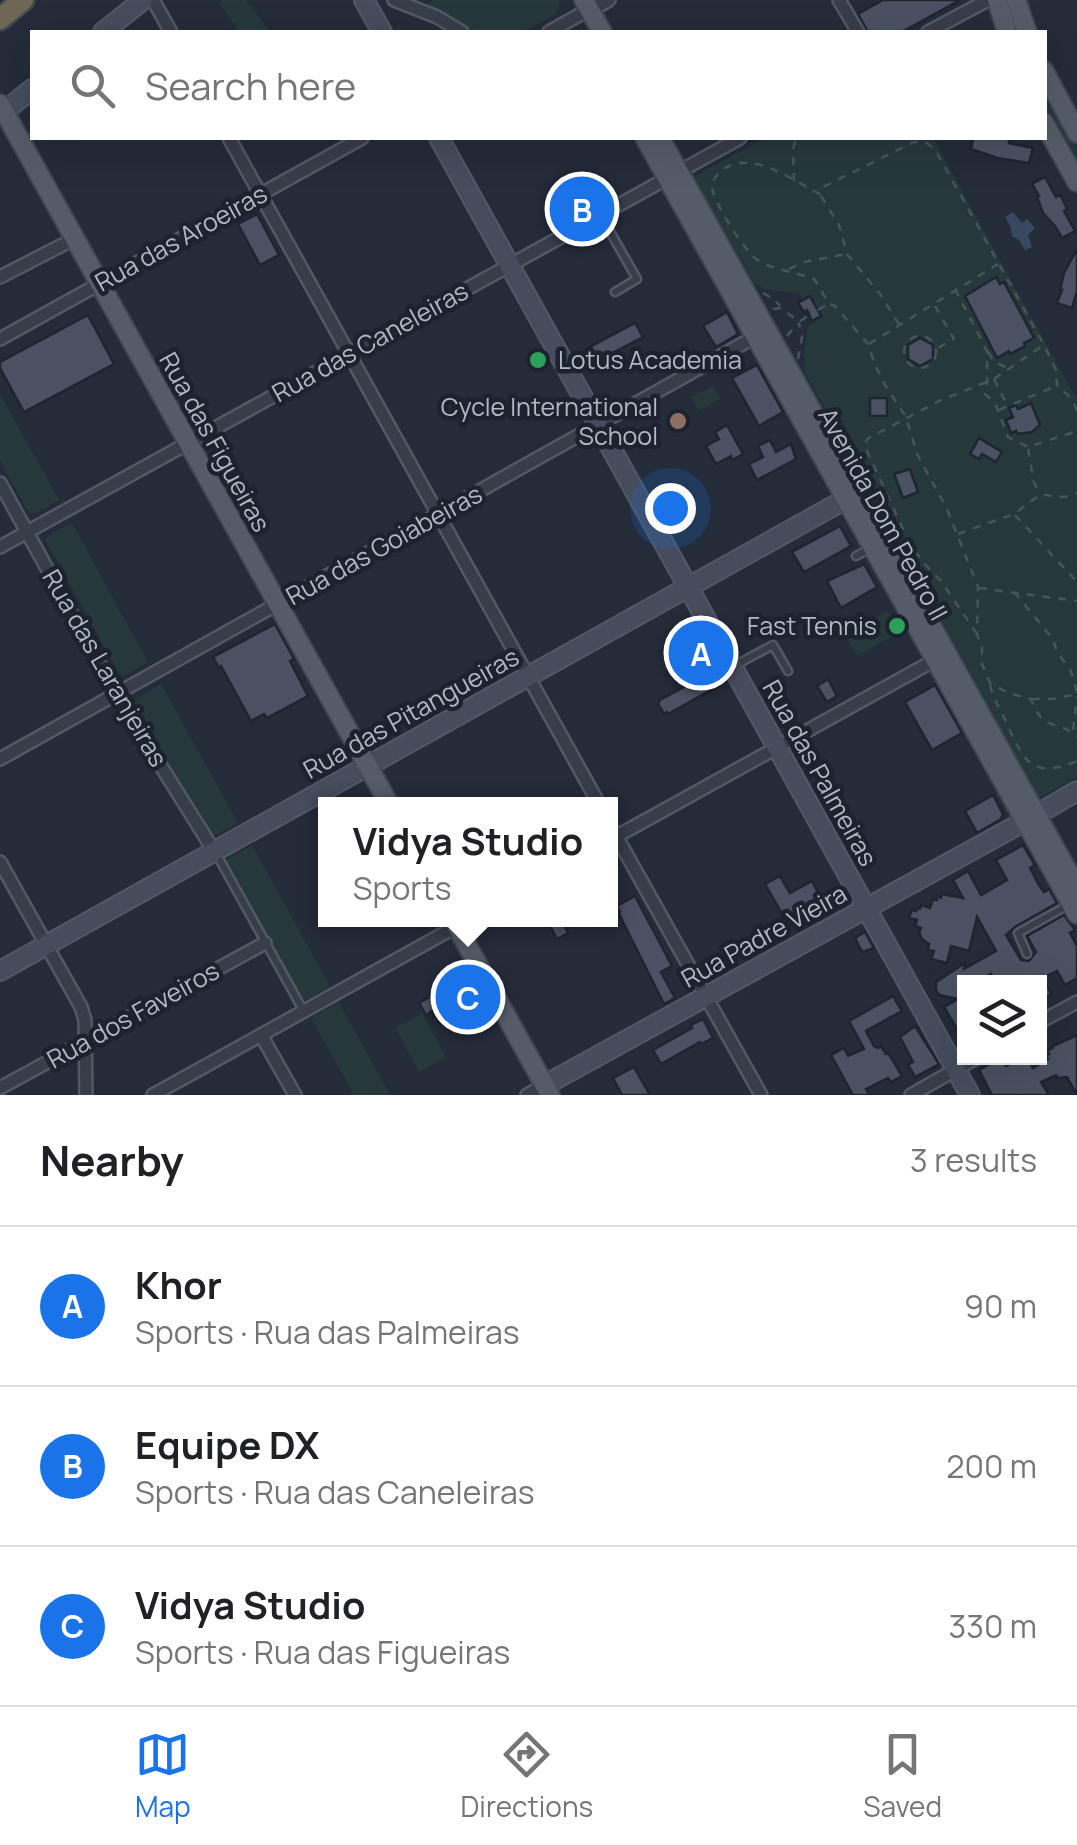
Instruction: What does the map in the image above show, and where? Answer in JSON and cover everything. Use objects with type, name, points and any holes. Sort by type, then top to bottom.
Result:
[{"type":"highway","points":[[0,18],[23,0]]},
{"type":"main road","points":[[998,0],[1007,30]]},
{"type":"main road","points":[[1016,0],[1027,30]]},
{"type":"main road","points":[[1030,0],[1036,30]]},
{"type":"main road","points":[[581,6],[600,30]]},
{"type":"main road","points":[[1047,77],[1077,133]]},
{"type":"main road","points":[[1047,102],[1065,111]]},
{"type":"main road","name":"Rua das Figueiras","points":[[1,110],[385,797]]},
{"type":"main road","points":[[1047,127],[1077,182]]},
{"type":"main road","name":"Avenida Dom Pedro II","points":[[648,140],[674,175],[768,330],[1075,902]]},
{"type":"main road","name":"Avenida Dom Pedro II","points":[[661,140],[674,175]]},
{"type":"main road","name":"Avenida Dom Pedro II","points":[[768,330],[846,499],[864,552],[1031,818]]},
{"type":"main road","points":[[462,927],[548,1090]]},
{"type":"street","points":[[106,30],[143,0]]},
{"type":"street","points":[[153,0],[170,30]]},
{"type":"street","points":[[364,0],[381,30]]},
{"type":"street","points":[[394,0],[459,30]]},
{"type":"street","points":[[551,30],[581,6],[609,0]]},
{"type":"street","points":[[839,0],[857,30]]},
{"type":"street","points":[[932,30],[988,0]]},
{"type":"street","points":[[1,110],[30,91]]},
{"type":"street","points":[[230,140],[595,797]]},
{"type":"street","name":"Rua das Aroeiras","points":[[0,338],[358,140]]},
{"type":"street","name":"Rua das Palmeiras","points":[[440,140],[970,1095]]},
{"type":"street","name":"Rua das Caneleiras","points":[[0,548],[736,140]]},
{"type":"street","points":[[0,278],[74,239]]},
{"type":"street","name":"Rua das Goiabeiras","points":[[0,759],[768,330]]},
{"type":"street","name":"Rua das Laranjeiras","points":[[0,483],[116,694],[214,851]]},
{"type":"street","name":"Rua das Pitangueiras","points":[[0,971],[846,499]]},
{"type":"street","points":[[618,831],[935,660]]},
{"type":"street","name":"Rua Padre Vieira","points":[[528,1095],[548,1090],[706,997],[1075,793]]},
{"type":"street","points":[[618,843],[761,1095]]},
{"type":"street","points":[[0,862],[81,1007],[85,1020],[86,1095]]},
{"type":"street","points":[[153,1095],[450,927]]},
{"type":"street","name":"Rua dos Faveiros","points":[[0,1088],[265,943]]},
{"type":"street","points":[[1047,1018],[1077,1002]]},
{"type":"street","points":[[261,1035],[295,1095]]},
{"type":"street","points":[[911,1095],[963,1065]]},
{"type":"lane","points":[[601,214],[638,279],[615,292]]},
{"type":"lane","points":[[733,667],[773,645],[788,670]]},
{"type":"lane","points":[[214,851],[303,1011]]},
{"type":"lane","points":[[1027,954],[1018,933],[1075,902]]},
{"type":"path","points":[[794,182],[796,140]]},
{"type":"path","points":[[820,194],[826,186],[914,142],[927,143],[936,151],[1044,345],[1056,370],[1058,385],[1072,399],[1077,411]]},
{"type":"path","points":[[900,326],[848,254],[820,194],[762,164],[739,162],[725,168],[712,185],[747,251],[767,265],[815,280],[829,304],[868,344],[885,385],[906,417],[918,454],[947,509],[978,588],[977,635]]},
{"type":"path","points":[[788,270],[804,262],[848,254]]},
{"type":"path","points":[[868,344],[998,264]]},
{"type":"path","points":[[955,289],[987,351],[1000,366],[1009,368]]},
{"type":"path","points":[[755,290],[776,300],[799,322],[802,343],[796,364]]},
{"type":"path","points":[[818,310],[829,304]]},
{"type":"path","points":[[934,304],[954,339],[937,348]]},
{"type":"path","points":[[768,330],[781,308]]},
{"type":"path","points":[[768,330],[799,322],[809,315]]},
{"type":"path","points":[[918,336],[928,337],[937,348],[935,360],[927,367],[916,368],[904,356],[905,345],[918,336]]},
{"type":"path","points":[[1044,345],[988,383],[906,417],[866,440],[866,445],[884,491],[920,559],[977,635],[993,696],[1028,762],[1046,770],[1077,760]]},
{"type":"path","points":[[987,351],[985,394],[995,402],[1008,437],[1028,447],[1077,431]]},
{"type":"path","points":[[994,379],[1004,400],[1012,404]]},
{"type":"path","points":[[998,410],[1058,385]]},
{"type":"path","points":[[1028,447],[1034,484],[1040,494],[1058,498],[1075,494],[1077,501]]},
{"type":"path","points":[[956,534],[1014,514],[1040,494]]},
{"type":"path","points":[[1014,514],[1077,582]]},
{"type":"path","points":[[978,588],[1077,601]]},
{"type":"path","points":[[1014,592],[1053,639],[1071,670],[1077,694],[1073,732]]},
{"type":"path","points":[[990,683],[1030,700],[1077,694]]},
{"type":"path","points":[[1030,700],[1036,714],[1049,725],[1073,732],[1077,737]]},
{"type":"shaded area","points":[[246,0],[268,30],[234,30],[237,28],[219,3]]},
{"type":"shaded area","points":[[434,0],[560,3],[557,13],[527,30],[468,30],[426,5]]},
{"type":"shaded area","points":[[1047,105],[1077,146],[1077,172],[1047,117]]},
{"type":"shaded area","points":[[761,140],[934,140],[1077,400],[1077,777],[1039,798],[803,369],[807,328],[813,322],[798,303],[802,300],[799,293],[767,290],[755,284],[695,176]]},
{"type":"shaded area","points":[[713,386],[721,399],[698,411],[691,397]]},
{"type":"shaded area","points":[[0,394],[59,500],[36,513],[29,513],[0,461]]},
{"type":"shaded area","points":[[72,523],[148,662],[123,676],[46,541],[47,536]]},
{"type":"shaded area","points":[[888,611],[900,632],[857,656],[845,635]]},
{"type":"shaded area","points":[[161,684],[238,823],[214,836],[209,835],[135,703]]},
{"type":"shaded area","points":[[252,845],[330,986],[305,1000],[300,998],[224,861]]},
{"type":"shaded area","points":[[339,1003],[390,1095],[354,1095],[311,1018]]},
{"type":"shaded area","points":[[422,1013],[446,1057],[419,1072],[395,1028]]},
{"type":"water","points":[[1013,212],[1022,223],[1027,219],[1035,228],[1028,235],[1032,247],[1025,250],[1012,236],[1005,217]]},
{"type":"building","points":[[883,0],[960,0],[906,30],[867,30],[858,14]]},
{"type":"building","points":[[973,140],[1010,140],[1009,143],[1033,148],[1029,163],[971,149]]},
{"type":"building","points":[[1045,177],[1056,197],[1060,195],[1064,202],[1064,211],[1075,231],[1062,238],[1043,213],[1032,184]]},
{"type":"building","points":[[257,214],[279,255],[260,265],[238,224]]},
{"type":"building","points":[[1077,249],[1077,291],[1072,308],[1057,303],[1064,273]]},
{"type":"building","points":[[996,277],[1000,284],[1004,282],[1034,338],[997,358],[965,296]]},
{"type":"building","points":[[810,296],[821,316],[812,321],[798,303]]},
{"type":"building","points":[[727,312],[738,334],[716,347],[703,326]]},
{"type":"building","points":[[88,315],[114,364],[24,412],[0,362]]},
{"type":"building","points":[[635,323],[643,337],[593,363],[586,349]]},
{"type":"building","points":[[920,338],[933,345],[933,359],[920,366],[908,359],[908,345]]},
{"type":"building","points":[[757,365],[783,412],[759,426],[732,378]]},
{"type":"building","points":[[870,398],[887,398],[887,416],[870,416]]},
{"type":"building","points":[[1031,403],[1040,425],[1032,432],[1011,433],[1006,420],[1013,417],[1009,408]]},
{"type":"building","points":[[727,425],[743,454],[716,464],[706,446],[719,439],[715,432]]},
{"type":"building","points":[[979,438],[1002,452],[996,462],[982,454],[979,459],[970,454]]},
{"type":"building","points":[[770,440],[776,452],[791,444],[796,459],[757,480],[749,464],[763,457],[758,446]]},
{"type":"building","points":[[910,469],[918,492],[903,498],[894,474]]},
{"type":"building","points":[[840,526],[851,546],[804,572],[792,552]]},
{"type":"building","points":[[864,564],[877,587],[841,608],[827,581]]},
{"type":"building","points":[[275,624],[308,696],[267,718],[264,714],[251,721],[213,657]]},
{"type":"building","points":[[710,673],[718,686],[664,714],[658,704],[660,700]]},
{"type":"building","points":[[828,679],[837,696],[827,702],[817,686]]},
{"type":"building","points":[[935,685],[962,733],[932,750],[905,702]]},
{"type":"building","points":[[993,795],[1003,814],[1001,819],[977,833],[965,811]]},
{"type":"building","points":[[1023,845],[1035,865],[1030,868],[1039,885],[1044,892],[1049,889],[1057,903],[1006,935],[1021,960],[1029,961],[1036,952],[1027,936],[1064,915],[1075,930],[1070,933],[1077,946],[1077,978],[1065,985],[1057,971],[1047,976],[957,975],[957,999],[939,995],[936,982],[965,963],[964,969],[996,951],[977,917],[969,951],[951,946],[947,963],[931,959],[934,951],[928,950],[929,944],[919,933],[921,928],[915,926],[917,920],[909,918],[912,910],[920,909],[921,905],[930,908],[933,899],[941,898],[942,894],[963,898],[953,880],[968,871],[981,895],[1007,880],[996,860]]},
{"type":"building","points":[[780,876],[790,893],[812,881],[827,910],[789,926],[765,884]]},
{"type":"building","points":[[635,896],[672,966],[661,972],[675,998],[664,1004],[619,914],[618,905]]},
{"type":"building","points":[[551,927],[565,927],[568,933],[557,939]]},
{"type":"building","points":[[865,932],[874,948],[862,952],[855,938]]},
{"type":"building","points":[[466,977],[477,1004],[440,1024],[432,1011],[426,1015],[419,1003]]},
{"type":"building","points":[[893,996],[902,1011],[866,1031],[874,1046],[881,1046],[888,1053],[902,1076],[866,1089],[870,1095],[853,1095],[831,1055],[844,1048],[848,1056],[864,1049],[849,1021]]},
{"type":"building","points":[[957,1000],[957,1029],[944,1007]]},
{"type":"building","points":[[703,1019],[713,1038],[661,1064],[653,1050]]},
{"type":"building","points":[[915,1026],[939,1064],[915,1077],[908,1065],[913,1062],[900,1037]]},
{"type":"building","points":[[1077,1035],[1077,1095],[1067,1077],[1056,1075],[1041,1082],[1049,1095],[992,1095],[979,1070],[988,1065],[1047,1065],[1047,1051]]},
{"type":"building","points":[[634,1067],[650,1095],[622,1095],[613,1078]]},
{"type":"place","name":"Equipe DX","points":[[582,209]]},
{"type":"place","name":"Lotus Academia","points":[[538,360]]},
{"type":"place","name":"Cycle International School","points":[[678,421]]},
{"type":"place","name":"Fast Tennis","points":[[897,626]]},
{"type":"place","name":"Khor","points":[[701,653]]},
{"type":"place","name":"Vidya Studio","points":[[468,997]]}]
